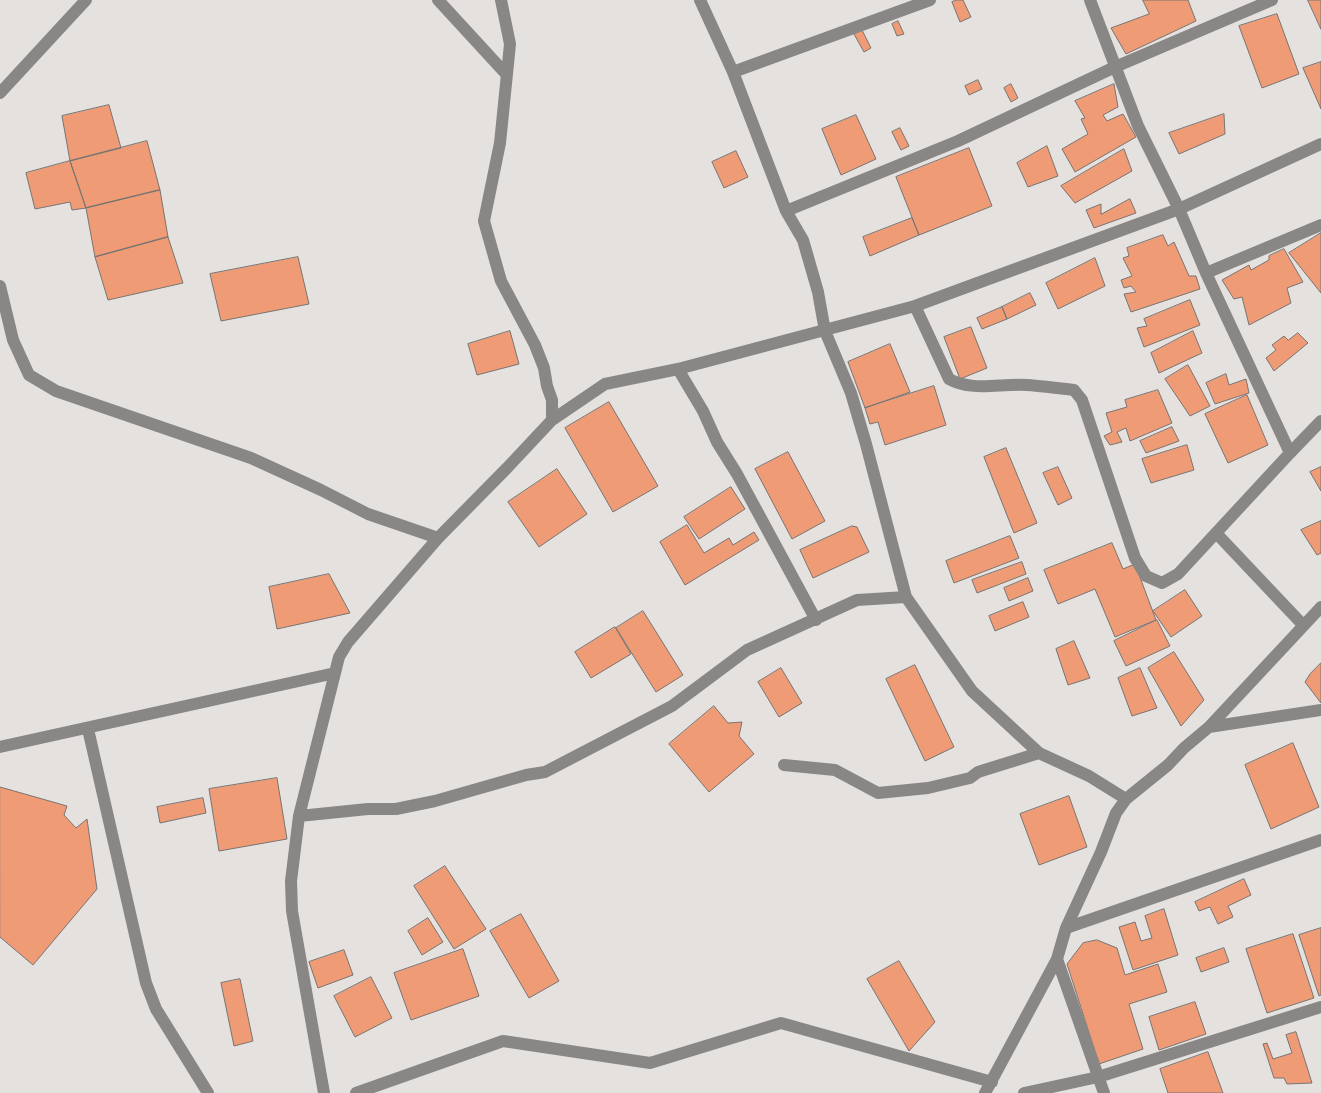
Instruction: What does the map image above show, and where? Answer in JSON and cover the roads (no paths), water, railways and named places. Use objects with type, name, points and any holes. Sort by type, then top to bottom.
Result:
[{"type":"street","points":[[0,92],[86,0]]},
{"type":"street","points":[[438,0],[507,75]]},
{"type":"street","points":[[501,0],[510,44],[500,143],[484,221],[501,280],[535,345],[544,368],[552,400],[552,420]]},
{"type":"street","points":[[700,0],[733,72],[786,211],[803,240],[818,292],[824,331],[851,393],[906,597],[972,691],[1039,753],[1074,768],[1126,799]]},
{"type":"street","points":[[733,72],[930,0]]},
{"type":"street","points":[[1090,0],[1138,126],[1179,209],[1206,273],[1290,453]]},
{"type":"street","points":[[786,211],[958,141],[1115,67],[1272,0]]},
{"type":"street","points":[[324,1093],[292,911],[291,881],[299,816],[339,657],[348,642],[438,538],[552,420],[606,384],[678,369],[916,306],[1179,209],[1321,144]]},
{"type":"street","points":[[1206,273],[1321,225]]},
{"type":"street","points":[[0,286],[13,340],[29,375],[56,391],[251,458],[368,514],[438,538]]},
{"type":"street","points":[[916,306],[949,380],[968,386],[1026,384],[1074,390],[1082,400],[1135,558],[1146,576],[1162,583],[1178,574],[1321,421]]},
{"type":"street","points":[[678,369],[703,411],[717,442],[737,474],[816,620]]},
{"type":"street","points":[[1216,534],[1302,625]]},
{"type":"street","points":[[299,816],[368,809],[396,809],[435,801],[518,777],[544,772],[672,706],[747,650],[857,600],[906,597]]},
{"type":"street","points":[[356,1093],[503,1041],[650,1063],[781,1024],[988,1087],[1057,959],[1066,928],[1101,852],[1116,813],[1126,799],[1168,766],[1184,748],[1209,727],[1302,625],[1321,607]]},
{"type":"street","points":[[0,747],[335,673]]},
{"type":"street","points":[[1209,727],[1321,710]]},
{"type":"street","points":[[88,729],[146,983],[156,1009],[208,1093]]},
{"type":"street","points":[[784,765],[834,770],[878,793],[928,788],[970,778],[978,772],[1039,753]]},
{"type":"street","points":[[1066,928],[1321,840]]},
{"type":"street","points":[[1057,959],[1104,1093]]},
{"type":"street","points":[[1024,1093],[1098,1077],[1321,1007]]}]
